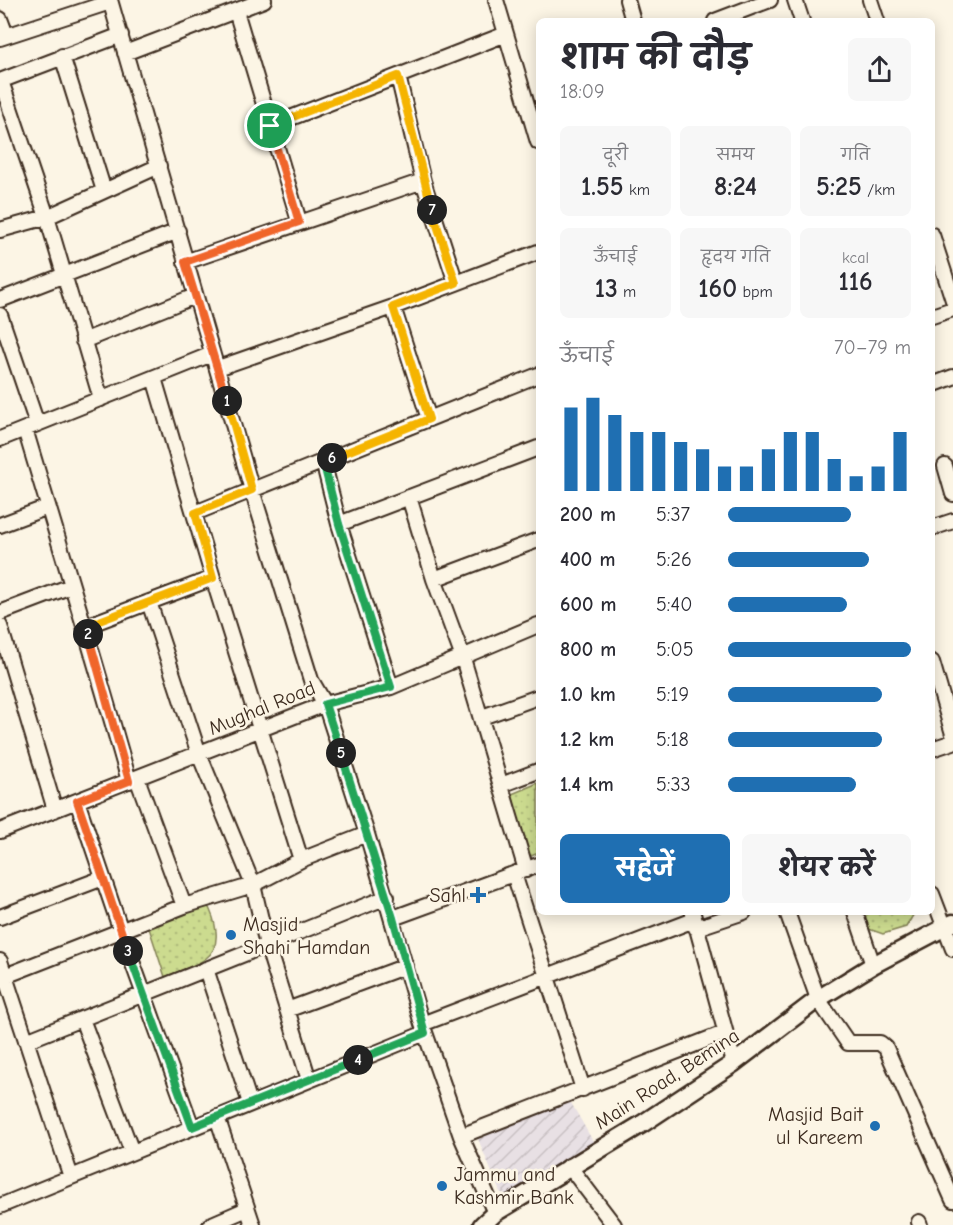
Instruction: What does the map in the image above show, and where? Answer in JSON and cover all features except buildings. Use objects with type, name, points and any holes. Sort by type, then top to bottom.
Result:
[{"type":"main road","name":"Main Road, Bemina","points":[[488,1219],[569,1166],[642,1124],[734,1063],[818,999],[873,965],[948,926]]},
{"type":"street","points":[[125,53],[264,0]]},
{"type":"street","points":[[496,0],[536,135]]},
{"type":"street","points":[[627,0],[632,18]]},
{"type":"street","points":[[723,18],[770,0]]},
{"type":"street","points":[[795,0],[801,18]]},
{"type":"street","points":[[870,0],[876,18]]},
{"type":"street","points":[[0,19],[3,37],[110,1],[252,490],[311,680],[325,704],[387,897],[424,1028],[488,1219]]},
{"type":"street","points":[[236,11],[299,222]]},
{"type":"street","points":[[270,126],[506,34]]},
{"type":"street","points":[[101,399],[47,217],[1,81],[121,35]]},
{"type":"street","points":[[62,56],[104,191]]},
{"type":"street","points":[[398,76],[423,181],[456,283]]},
{"type":"street","points":[[524,96],[536,92]]},
{"type":"street","points":[[0,231],[47,217],[159,166]]},
{"type":"street","points":[[185,262],[423,181]]},
{"type":"street","points":[[0,300],[178,231]]},
{"type":"street","points":[[935,244],[953,300]]},
{"type":"street","points":[[218,368],[393,307],[536,253]]},
{"type":"street","points":[[83,341],[195,296]]},
{"type":"street","points":[[393,307],[429,419]]},
{"type":"street","points":[[935,315],[953,309]]},
{"type":"street","points":[[0,315],[31,426],[48,507],[71,586],[86,626],[133,779],[184,906]]},
{"type":"street","points":[[0,439],[212,354]]},
{"type":"street","points":[[195,513],[536,376]]},
{"type":"street","points":[[935,384],[953,377]]},
{"type":"street","points":[[154,378],[213,578],[301,860]]},
{"type":"street","points":[[339,524],[536,449]]},
{"type":"street","points":[[323,461],[339,524],[391,687]]},
{"type":"street","points":[[943,467],[953,494]]},
{"type":"street","points":[[409,497],[482,717],[526,870],[545,979],[583,1089]]},
{"type":"street","points":[[0,525],[48,507]]},
{"type":"street","points":[[935,527],[953,521]]},
{"type":"street","points":[[435,579],[536,541]]},
{"type":"street","points":[[86,626],[213,578]]},
{"type":"street","points":[[0,613],[71,586]]},
{"type":"street","points":[[149,602],[199,754],[253,885],[267,945],[309,1080]]},
{"type":"street","points":[[0,626],[55,810]]},
{"type":"street","name":"Mughal Road","points":[[0,831],[325,704],[391,687],[462,655],[536,626]]},
{"type":"street","points":[[935,670],[950,711],[953,734]]},
{"type":"street","points":[[482,717],[536,698]]},
{"type":"street","points":[[935,748],[953,742]]},
{"type":"street","points":[[501,785],[536,772]]},
{"type":"street","points":[[77,801],[192,1127]]},
{"type":"street","points":[[5,976],[184,906],[253,885],[301,860],[367,834]]},
{"type":"street","points":[[393,918],[526,870]]},
{"type":"street","points":[[0,917],[103,878]]},
{"type":"street","points":[[26,1041],[387,897]]},
{"type":"street","points":[[935,900],[948,926],[953,949]]},
{"type":"street","points":[[0,1206],[309,1080],[424,1028],[545,979],[694,920],[725,915]]},
{"type":"street","points":[[788,915],[818,999],[848,1043],[880,1043],[886,1048],[953,1200]]},
{"type":"street","points":[[856,915],[873,965]]},
{"type":"street","points":[[694,920],[734,1063]]},
{"type":"street","points":[[0,961],[70,1177]]},
{"type":"street","points":[[287,1010],[406,966]]},
{"type":"street","points":[[206,969],[250,1103]]},
{"type":"street","points":[[82,1019],[132,1152]]},
{"type":"street","points":[[461,1136],[724,1033]]},
{"type":"street","points":[[217,1117],[253,1225]]},
{"type":"street","points":[[569,1166],[614,1225]]},
{"type":"street","points":[[210,1225],[247,1209]]},
{"type":"shaded area","points":[[570,1101],[594,1143],[514,1200],[500,1192],[478,1139]]},
{"type":"green space","points":[[536,784],[536,854],[527,858],[512,794]]},
{"type":"green space","points":[[206,902],[216,932],[211,953],[196,964],[165,977],[148,925]]},
{"type":"green space","points":[[863,915],[913,915],[906,927],[883,934],[866,928]]},
{"type":"place","name":"Sahl","points":[[478,895]]},
{"type":"place","name":"Masjid Shahi Hamdan","points":[[231,935]]},
{"type":"place","name":"Masjid Bait ul Kareem","points":[[875,1126]]},
{"type":"place","name":"Jammu and Kashmir Bank","points":[[442,1186]]},
{"type":"route","points":[[398,76],[423,181],[456,283],[393,307],[429,419],[323,461],[339,524],[391,687],[325,704],[393,918],[425,1033],[192,1127],[77,801],[129,781],[86,626],[213,578],[195,513],[252,490],[185,262],[299,222],[270,126],[398,76]]}]
